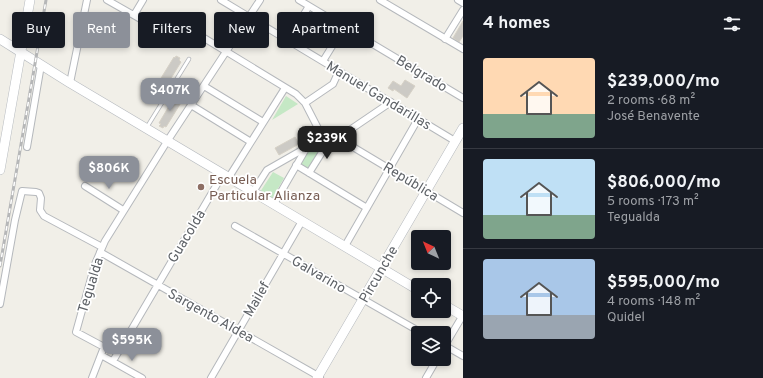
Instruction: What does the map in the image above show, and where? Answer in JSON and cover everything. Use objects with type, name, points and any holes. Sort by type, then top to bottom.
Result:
[{"type":"main road","points":[[0,170],[30,0]]},
{"type":"main road","points":[[0,39],[70,83],[411,286]]},
{"type":"main road","name":"Pircunche","points":[[319,377],[463,128]]},
{"type":"main road","points":[[451,309],[463,316]]},
{"type":"street","points":[[70,83],[87,0]]},
{"type":"street","points":[[108,0],[158,30],[186,27],[296,94],[305,103],[323,138]]},
{"type":"street","points":[[134,15],[142,0]]},
{"type":"street","name":"Manuel Gandarillas","points":[[221,0],[241,12]]},
{"type":"street","name":"Tegualda","points":[[252,12],[260,0]]},
{"type":"street","name":"Belgrado","points":[[299,0],[319,12]]},
{"type":"street","points":[[380,0],[463,49]]},
{"type":"street","points":[[458,0],[463,3]]},
{"type":"street","points":[[305,12],[309,6]]},
{"type":"street","points":[[445,39],[463,10]]},
{"type":"street","name":"Belgrado","points":[[374,45],[463,98]]},
{"type":"street","name":"Tegualda","points":[[101,355],[104,347],[76,332],[101,250],[123,210],[229,48]]},
{"type":"street","name":"Manuel Gandarillas","points":[[301,48],[455,141]]},
{"type":"street","points":[[323,61],[331,48]]},
{"type":"street","points":[[27,147],[41,65]]},
{"type":"street","points":[[305,103],[333,84],[339,71]]},
{"type":"street","points":[[204,86],[264,122]]},
{"type":"street","name":"Guacolda","points":[[113,362],[157,285],[226,175],[251,142],[285,88]]},
{"type":"street","points":[[253,192],[267,170],[323,138],[338,138],[390,102]]},
{"type":"street","points":[[191,104],[251,142]]},
{"type":"street","points":[[345,246],[418,119]]},
{"type":"street","points":[[309,173],[331,138]]},
{"type":"street","name":"República","points":[[338,138],[463,212]]},
{"type":"street","points":[[274,204],[308,146]]},
{"type":"street","points":[[296,165],[367,208]]},
{"type":"street","points":[[85,186],[123,210]]},
{"type":"street","name":"Sargento Aldea","points":[[0,304],[15,220],[22,191],[36,192],[41,198],[40,210],[44,216],[157,285],[319,377]]},
{"type":"street","name":"Mailef","points":[[211,378],[302,220]]},
{"type":"street","name":"Galvarino","points":[[235,226],[411,327]]},
{"type":"street","points":[[451,335],[463,316]]},
{"type":"street","points":[[451,350],[463,356]]},
{"type":"street","points":[[92,378],[101,355],[142,378]]},
{"type":"street","points":[[426,378],[433,366]]},
{"type":"lane","points":[[146,128],[189,58]]},
{"type":"green space","points":[[286,96],[298,104],[272,120]]},
{"type":"green space","points":[[324,145],[307,172],[298,167],[309,148]]},
{"type":"green space","points":[[273,172],[284,178],[272,199],[260,192]]},
{"type":"building","points":[[463,21],[463,36],[459,42],[453,38]]},
{"type":"building","points":[[176,56],[180,58],[179,60],[181,62],[165,88],[163,87],[162,89],[158,86],[158,83]]},
{"type":"building","points":[[405,80],[415,86],[407,98],[394,89],[393,91],[388,88],[393,81],[401,86]]},
{"type":"building","points":[[175,96],[182,101],[166,127],[164,126],[163,128],[159,126],[161,124],[159,123]]},
{"type":"building","points":[[295,137],[299,144],[279,155],[275,148]]},
{"type":"railway","points":[[0,266],[46,0]]},
{"type":"place","name":"Escuela Particular Alianza","points":[[201,187]]}]
